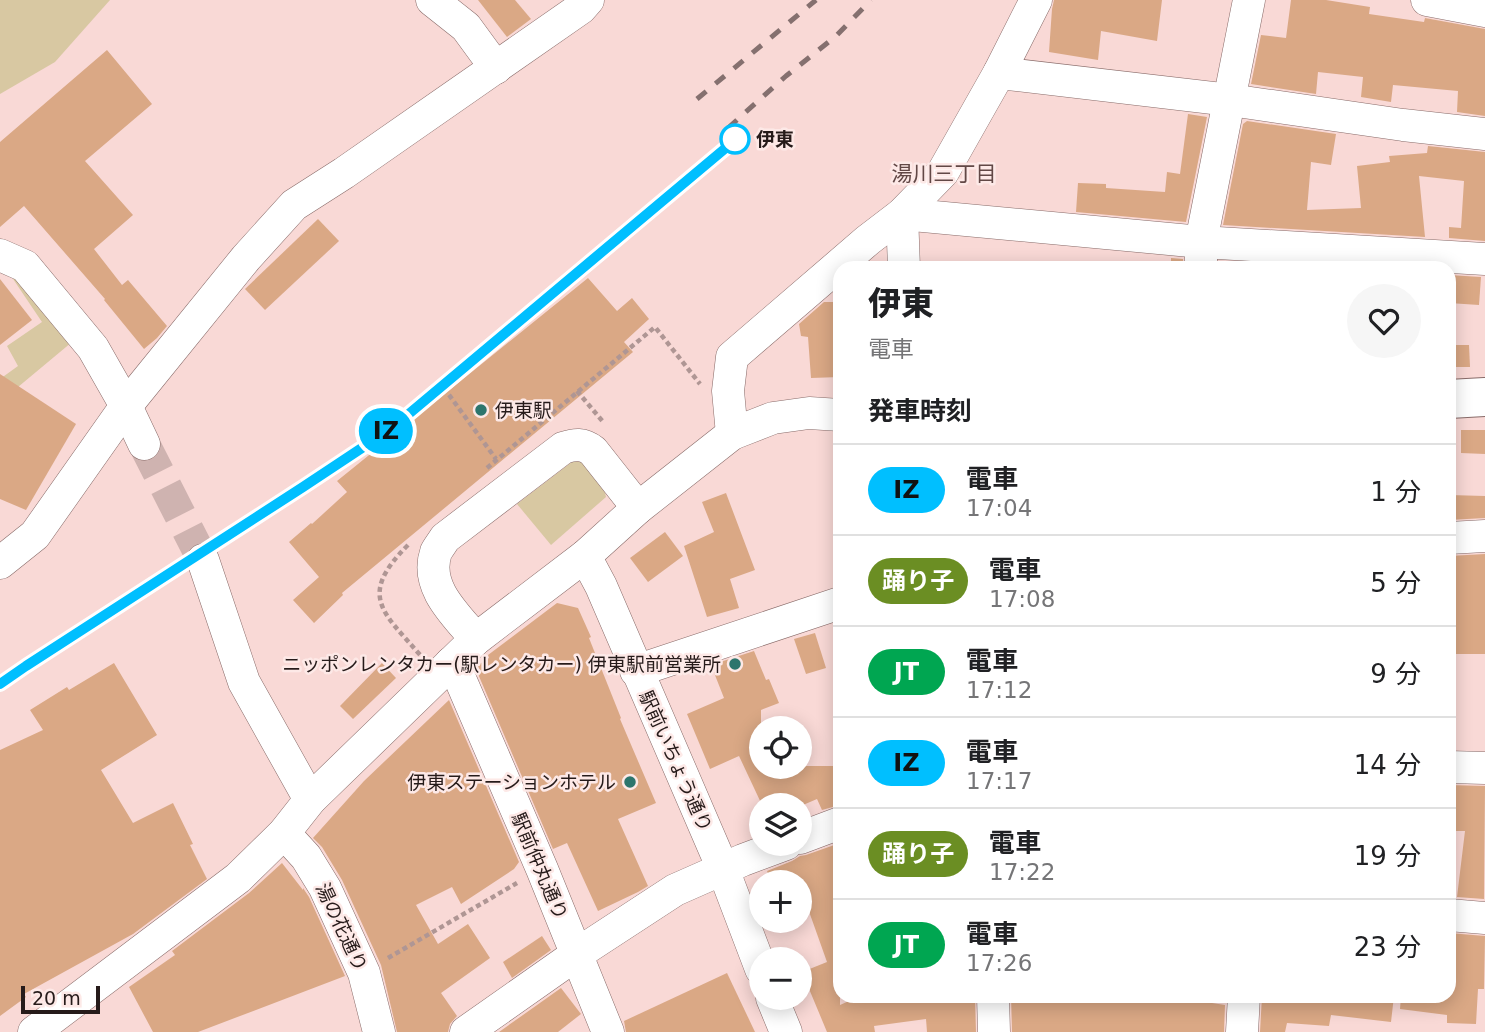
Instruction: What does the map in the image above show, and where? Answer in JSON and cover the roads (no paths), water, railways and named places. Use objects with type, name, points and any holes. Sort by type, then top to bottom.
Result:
[{"type":"main road","points":[[1456,399],[1485,397]]},
{"type":"street","points":[[432,0],[466,27],[496,68]]},
{"type":"street","points":[[0,563],[35,536],[127,406],[246,258],[294,205],[496,68],[580,8],[587,0]]},
{"type":"street","points":[[844,261],[902,214],[943,172],[1036,0]]},
{"type":"street","points":[[1201,255],[1249,0]]},
{"type":"street","points":[[1427,0],[1485,11]]},
{"type":"street","points":[[999,72],[1485,134]]},
{"type":"street","points":[[902,214],[1201,255],[1485,259]]},
{"type":"street","points":[[902,214],[904,261]]},
{"type":"street","points":[[0,255],[24,266],[93,348],[127,406],[144,444]]},
{"type":"street","points":[[732,434],[728,391],[732,357],[833,270]]},
{"type":"street","points":[[34,1032],[238,878],[284,833],[310,800],[476,639],[585,555],[638,508],[732,434],[773,418],[809,413],[833,415]]},
{"type":"street","points":[[476,639],[442,597],[434,580],[436,551],[445,538],[564,448],[573,444],[586,446],[593,451],[638,508]]},
{"type":"street","points":[[1456,538],[1485,536]]},
{"type":"street","name":"駅前いちょう通り","points":[[585,555],[601,586],[723,869],[753,947]]},
{"type":"street","points":[[203,561],[244,682],[310,800]]},
{"type":"street","points":[[636,671],[833,605]]},
{"type":"street","name":"駅前仲丸通り","points":[[451,663],[542,869],[608,1032]]},
{"type":"street","points":[[1456,767],[1485,768]]},
{"type":"street","points":[[812,834],[833,826]]},
{"type":"street","name":"湯の花通り","points":[[284,833],[306,857],[325,888],[364,973],[379,1032]]},
{"type":"street","points":[[466,1032],[577,954],[675,890],[756,856]]},
{"type":"street","points":[[1456,916],[1485,918]]},
{"type":"street","points":[[993,1003],[994,1032]]},
{"type":"street","points":[[1242,1032],[1244,1003]]},
{"type":"street","points":[[777,1010],[786,1032]]},
{"type":"tunnel","points":[[144,444],[203,560]]},
{"type":"railway","points":[[697,99],[816,0]]},
{"type":"railway","points":[[728,128],[836,36],[871,0]]},
{"type":"railway","points":[[0,684],[392,427],[740,136]]},
{"type":"train","name":"IZ","points":[[0,684],[392,428],[740,136]]},
{"type":"place","name":"伊東","points":[[735,139]]},
{"type":"place","name":"伊東駅","points":[[481,410]]},
{"type":"place","name":"ニッポンレンタカー(駅レンタカー) 伊東駅前営業所","points":[[735,664]]},
{"type":"place","name":"伊東ステーションホテル","points":[[630,782]]},
{"type":"district","name":"湯川三丁目","points":[[944,174]]}]
